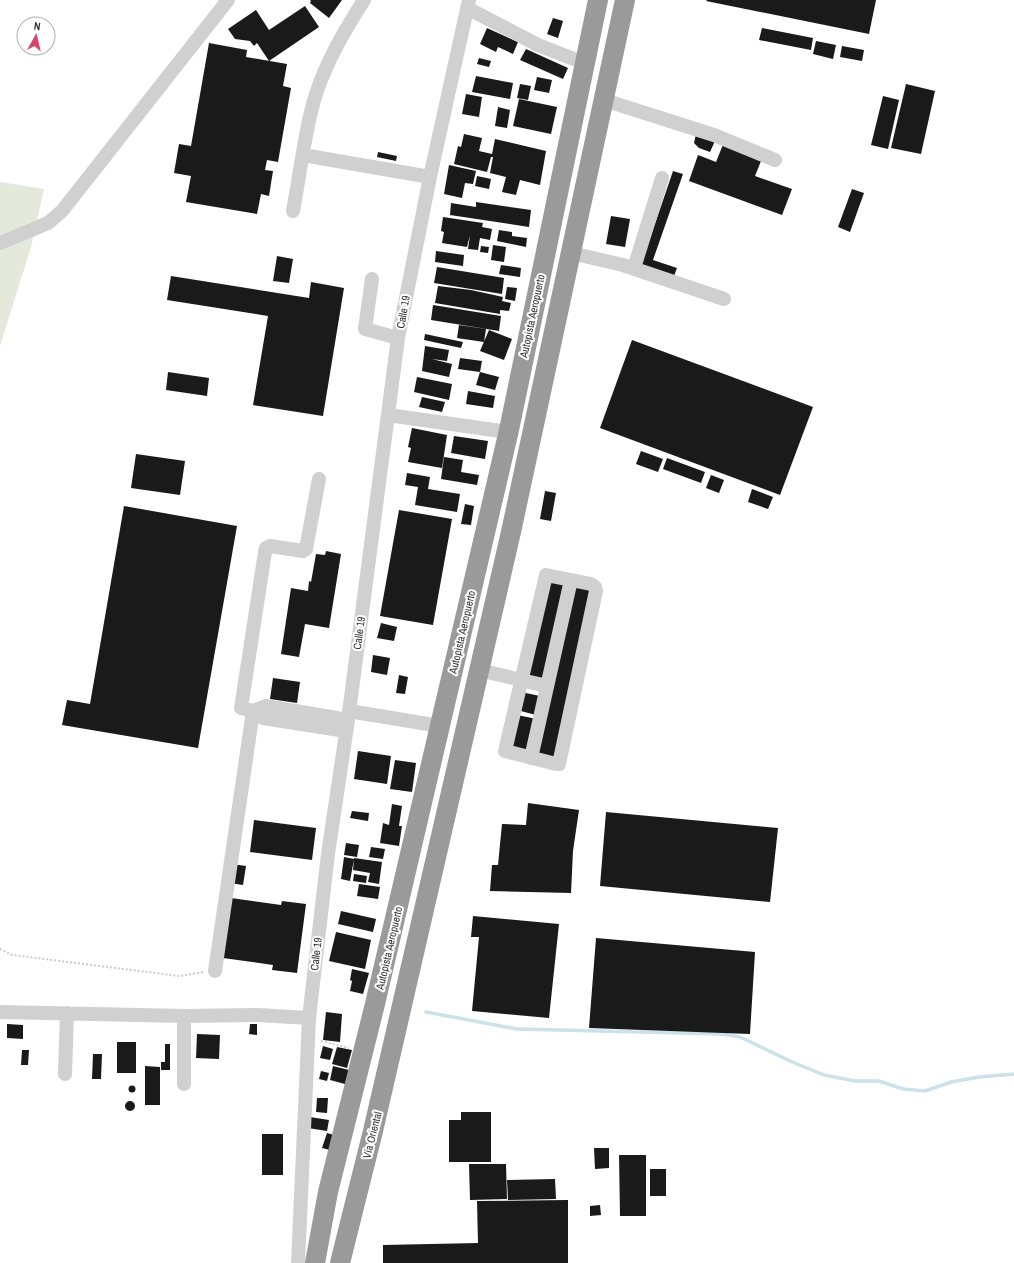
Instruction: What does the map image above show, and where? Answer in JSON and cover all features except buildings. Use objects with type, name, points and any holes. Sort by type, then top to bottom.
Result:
[{"type":"highway","name":"Autopista Aeropuerto","points":[[311,1263],[363,1052],[508,432],[598,0]]},
{"type":"highway","points":[[479,670],[625,0]]},
{"type":"highway","name":"Vía Oriental","points":[[340,1263],[373,1131],[479,670]]},
{"type":"street","points":[[0,243],[48,224],[62,211],[228,0]]},
{"type":"street","points":[[293,211],[310,115],[326,68],[340,38],[364,0]]},
{"type":"street","points":[[468,4],[538,45],[584,63]]},
{"type":"street","name":"Calle 19","points":[[311,1263],[308,1018],[328,854],[348,721],[398,338],[430,177],[468,4]]},
{"type":"street","points":[[604,100],[714,135],[775,160]]},
{"type":"street","points":[[303,155],[430,177]]},
{"type":"street","points":[[634,268],[662,178]]},
{"type":"street","points":[[571,253],[634,268],[724,299]]},
{"type":"street","points":[[372,279],[365,329],[398,338]]},
{"type":"street","points":[[388,415],[508,432]]},
{"type":"street","points":[[319,479],[306,549],[302,551],[270,546],[266,548],[241,708],[253,710],[266,706],[348,721],[440,726]]},
{"type":"street","points":[[549,575],[591,584],[595,587],[596,591],[559,764],[505,751],[521,680],[544,577],[549,575]]},
{"type":"street","points":[[531,758],[571,580]]},
{"type":"street","points":[[479,670],[547,686]]},
{"type":"street","points":[[215,971],[253,710]]},
{"type":"street","points":[[0,1012],[184,1016],[258,1015],[308,1018]]},
{"type":"street","points":[[65,1074],[67,1013]]},
{"type":"street","points":[[184,1016],[184,1084]]},
{"type":"path","points":[[0,949],[12,955],[180,976],[215,971]]},
{"type":"path","points":[[308,1038],[363,1052]]},
{"type":"shaded area","points":[[0,182],[44,189],[31,247],[0,346]]},
{"type":"waterway","points":[[426,1012],[517,1029],[722,1034],[740,1037],[790,1061],[824,1075],[855,1081],[879,1081],[903,1089],[925,1091],[951,1082],[979,1077],[1014,1074]]}]
